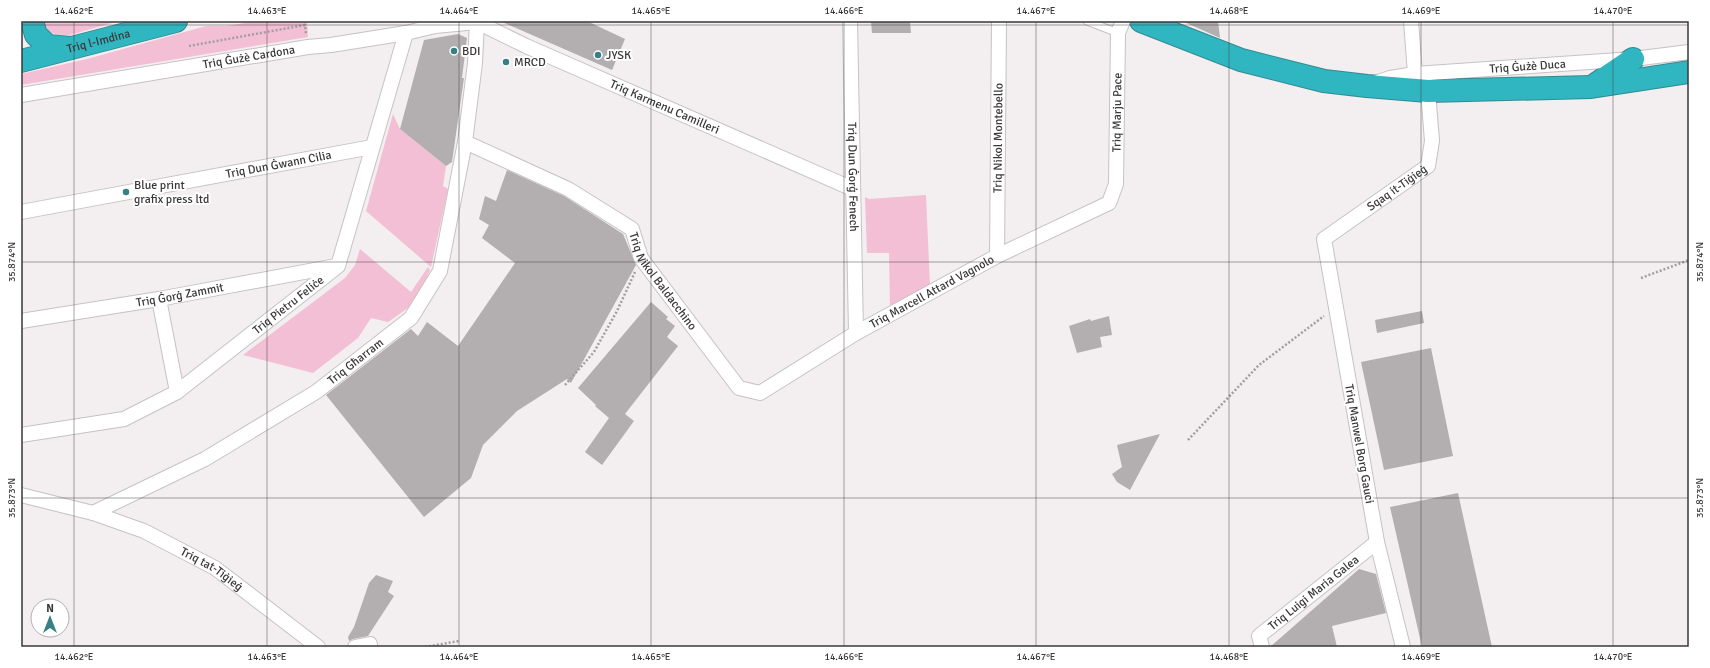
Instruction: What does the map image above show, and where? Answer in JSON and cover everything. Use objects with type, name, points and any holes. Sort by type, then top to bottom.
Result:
[{"type":"highway","points":[[32,21],[36,35],[48,46],[75,48]]},
{"type":"highway","name":"Triq l-Imdina","points":[[21,61],[176,21]]},
{"type":"highway","name":"Triq Ġużè Duca","points":[[1141,21],[1242,60],[1324,81],[1367,86],[1421,82],[1592,87],[1689,72]]},
{"type":"highway","points":[[1592,87],[1633,59]]},
{"type":"street","name":"Triq Dun Ġorġ Fenech","points":[[850,21],[856,333]]},
{"type":"street","name":"Triq Nikol Montebello","points":[[996,256],[999,21]]},
{"type":"street","name":"Sqaq it-Tiġieġ","points":[[1324,239],[1428,166],[1432,141],[1411,21]]},
{"type":"street","name":"Triq Karmenu Camilleri","points":[[477,22],[526,46],[853,189]]},
{"type":"street","name":"Triq Ġużè Cardona","points":[[21,95],[308,47],[331,45],[406,33],[436,26],[477,22]]},
{"type":"street","name":"Triq Għarram","points":[[93,513],[205,459],[316,392],[411,318],[440,271],[465,142],[475,63],[477,22]]},
{"type":"street","name":"Triq Marju Pace","points":[[1109,203],[1116,184],[1120,27]]},
{"type":"street","points":[[338,266],[406,33]]},
{"type":"street","name":"Triq Ġużè Duca","points":[[1421,82],[1689,52]]},
{"type":"street","name":"Triq Nikol Baldacchino","points":[[465,142],[568,189],[632,229],[641,258],[739,388],[760,393]]},
{"type":"street","name":"Triq Dun Ġwann Cilia","points":[[21,212],[372,147]]},
{"type":"street","name":"Triq Marcell Attard Vagnolo","points":[[760,393],[856,333],[996,256],[1109,203]]},
{"type":"street","name":"Triq Manwel Borg Gauci","points":[[1324,239],[1377,542],[1403,647]]},
{"type":"street","name":"Triq Ġorġ Zammit","points":[[21,321],[159,299],[338,266]]},
{"type":"street","name":"Triq Pietru Feliċe","points":[[21,435],[124,419],[177,392],[338,266]]},
{"type":"street","points":[[159,299],[177,392]]},
{"type":"street","points":[[21,495],[93,513]]},
{"type":"street","name":"Triq tat-Tiġieġ","points":[[93,513],[144,531],[215,568],[318,647]]},
{"type":"street","name":"Triq Luigi Maria Galea","points":[[1262,647],[1259,636],[1377,542]]},
{"type":"street","points":[[355,647],[370,644]]},
{"type":"lane","points":[[1087,21],[1120,27]]},
{"type":"path","points":[[189,46],[305,25],[308,47]]},
{"type":"path","points":[[565,385],[594,352],[617,311],[641,258]]},
{"type":"path","points":[[1641,278],[1689,260]]},
{"type":"path","points":[[1188,440],[1259,365],[1335,308]]},
{"type":"path","points":[[425,647],[459,641]]},
{"type":"shaded area","points":[[44,21],[119,21],[70,35],[49,32]]},
{"type":"shaded area","points":[[257,21],[307,21],[308,37],[21,85],[21,74],[87,59],[206,26],[226,26]]},
{"type":"shaded area","points":[[393,114],[400,129],[446,166],[443,186],[448,189],[431,267],[366,211]]},
{"type":"shaded area","points":[[926,195],[930,286],[890,308],[889,253],[867,253],[865,197],[869,199]]},
{"type":"shaded area","points":[[360,249],[411,292],[428,267],[430,270],[415,303],[388,322],[371,318],[358,338],[313,373],[243,355],[345,278],[355,265]]},
{"type":"building","name":"JYSK","points":[[500,21],[587,21],[625,39],[612,70]]},
{"type":"building","points":[[871,21],[910,21],[911,33],[872,33]]},
{"type":"building","points":[[1182,21],[1218,21],[1220,38]]},
{"type":"building","points":[[458,34],[467,38],[462,78],[464,78],[452,162],[446,166],[400,129],[424,40]]},
{"type":"building","points":[[507,170],[564,196],[623,234],[636,265],[571,383],[567,379],[517,411],[483,445],[471,478],[424,517],[326,395],[411,329],[418,336],[427,322],[458,346],[515,263],[482,238],[489,225],[479,219],[485,196],[496,201]]},
{"type":"building","points":[[651,302],[668,317],[666,319],[675,326],[667,337],[678,346],[625,414],[634,421],[602,465],[585,452],[609,418],[578,388]]},
{"type":"building","points":[[1422,311],[1424,323],[1377,333],[1375,320]]},
{"type":"building","points":[[1109,316],[1112,335],[1100,337],[1102,347],[1077,353],[1069,326],[1090,319],[1091,321]]},
{"type":"building","points":[[1431,348],[1453,456],[1384,470],[1361,362]]},
{"type":"building","points":[[1160,434],[1130,490],[1117,482],[1112,474],[1122,467],[1117,445]]},
{"type":"building","points":[[1458,493],[1492,647],[1422,647],[1390,507]]},
{"type":"building","points":[[1359,569],[1376,574],[1386,613],[1332,626],[1337,647],[1270,647]]},
{"type":"building","points":[[376,575],[393,581],[388,592],[394,596],[368,636],[349,641],[348,637],[354,627],[369,583]]},
{"type":"place","name":"BDI","points":[[454,51]]},
{"type":"place","name":"JYSK","points":[[598,55]]},
{"type":"place","name":"MRCD","points":[[506,62]]},
{"type":"place","name":"Blue print grafix press ltd","points":[[126,192]]}]
